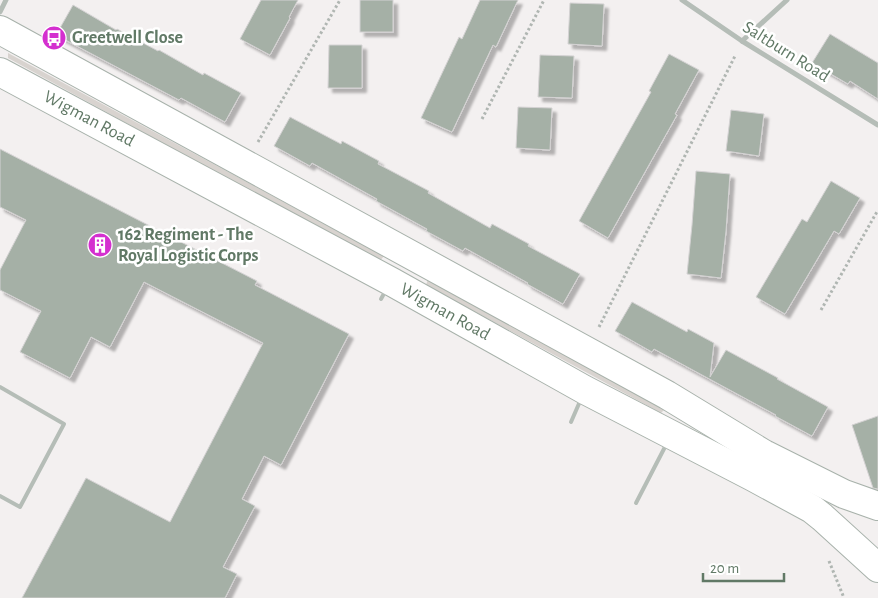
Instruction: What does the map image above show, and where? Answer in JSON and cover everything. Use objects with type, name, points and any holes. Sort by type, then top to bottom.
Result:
[{"type":"street","points":[[0,12],[6,0]]},
{"type":"street","name":"Saltburn Road","points":[[682,0],[742,41],[878,125]]},
{"type":"street","points":[[742,41],[787,0]]},
{"type":"street","name":"Wigman Road","points":[[0,30],[245,165],[395,273],[585,390],[679,421],[772,458],[844,494],[878,506]]},
{"type":"street","name":"Wigman Road","points":[[0,72],[395,273],[679,421],[812,509],[878,568]]},
{"type":"lane","points":[[0,387],[64,424],[20,507],[0,496]]},
{"type":"lane","points":[[571,422],[585,390]]},
{"type":"lane","points":[[636,503],[679,421]]},
{"type":"path","points":[[256,146],[340,0]]},
{"type":"path","points":[[482,119],[544,0]]},
{"type":"path","points":[[596,332],[742,41]]},
{"type":"path","points":[[821,310],[878,210]]},
{"type":"path","points":[[828,558],[844,598]]},
{"type":"shaded area","points":[[8,53],[384,256],[379,262],[8,58]]},
{"type":"shaded area","points":[[428,279],[666,408],[661,413],[426,285]]},
{"type":"building","points":[[261,0],[298,0],[270,55],[240,39]]},
{"type":"building","points":[[360,0],[393,0],[393,32],[360,32]]},
{"type":"building","points":[[480,0],[518,0],[496,47],[493,45],[452,132],[421,118],[459,37],[462,39]]},
{"type":"building","points":[[570,3],[604,4],[602,46],[568,44]]},
{"type":"building","points":[[73,5],[116,30],[241,93],[225,122],[56,35]]},
{"type":"building","points":[[830,34],[878,63],[878,99],[850,81],[848,84],[812,63]]},
{"type":"building","points":[[329,45],[362,45],[362,88],[328,88]]},
{"type":"building","points":[[669,54],[699,70],[675,114],[677,115],[608,238],[579,221],[651,92],[649,91]]},
{"type":"building","points":[[540,55],[574,56],[572,98],[538,97]]},
{"type":"building","points":[[518,107],[552,108],[550,150],[516,148]]},
{"type":"building","points":[[731,110],[764,114],[759,156],[726,151]]},
{"type":"building","points":[[290,117],[341,144],[342,141],[379,161],[378,164],[429,191],[428,193],[490,228],[492,224],[580,274],[563,304],[465,248],[463,251],[426,231],[427,229],[376,201],[377,199],[312,163],[310,166],[274,146]]},
{"type":"building","points":[[0,149],[257,281],[255,285],[349,334],[281,465],[264,456],[242,499],[255,506],[223,567],[237,574],[225,598],[22,598],[86,478],[170,522],[263,343],[144,282],[110,347],[91,337],[70,378],[20,352],[41,311],[0,290],[0,270],[26,220],[0,207]]},
{"type":"building","points":[[696,171],[730,174],[721,278],[687,274]]},
{"type":"building","points":[[831,181],[860,198],[839,234],[834,231],[785,314],[756,297],[802,219],[807,222]]},
{"type":"building","points":[[632,302],[687,332],[688,329],[714,343],[710,377],[726,350],[828,407],[812,436],[654,349],[652,352],[615,331]]},
{"type":"building","points":[[878,416],[878,489],[873,488],[852,425]]},
{"type":"place","name":"Greetwell Close","points":[[54,38]]},
{"type":"place","name":"162 Regiment - The Royal Logistic Corps","points":[[100,245]]}]
